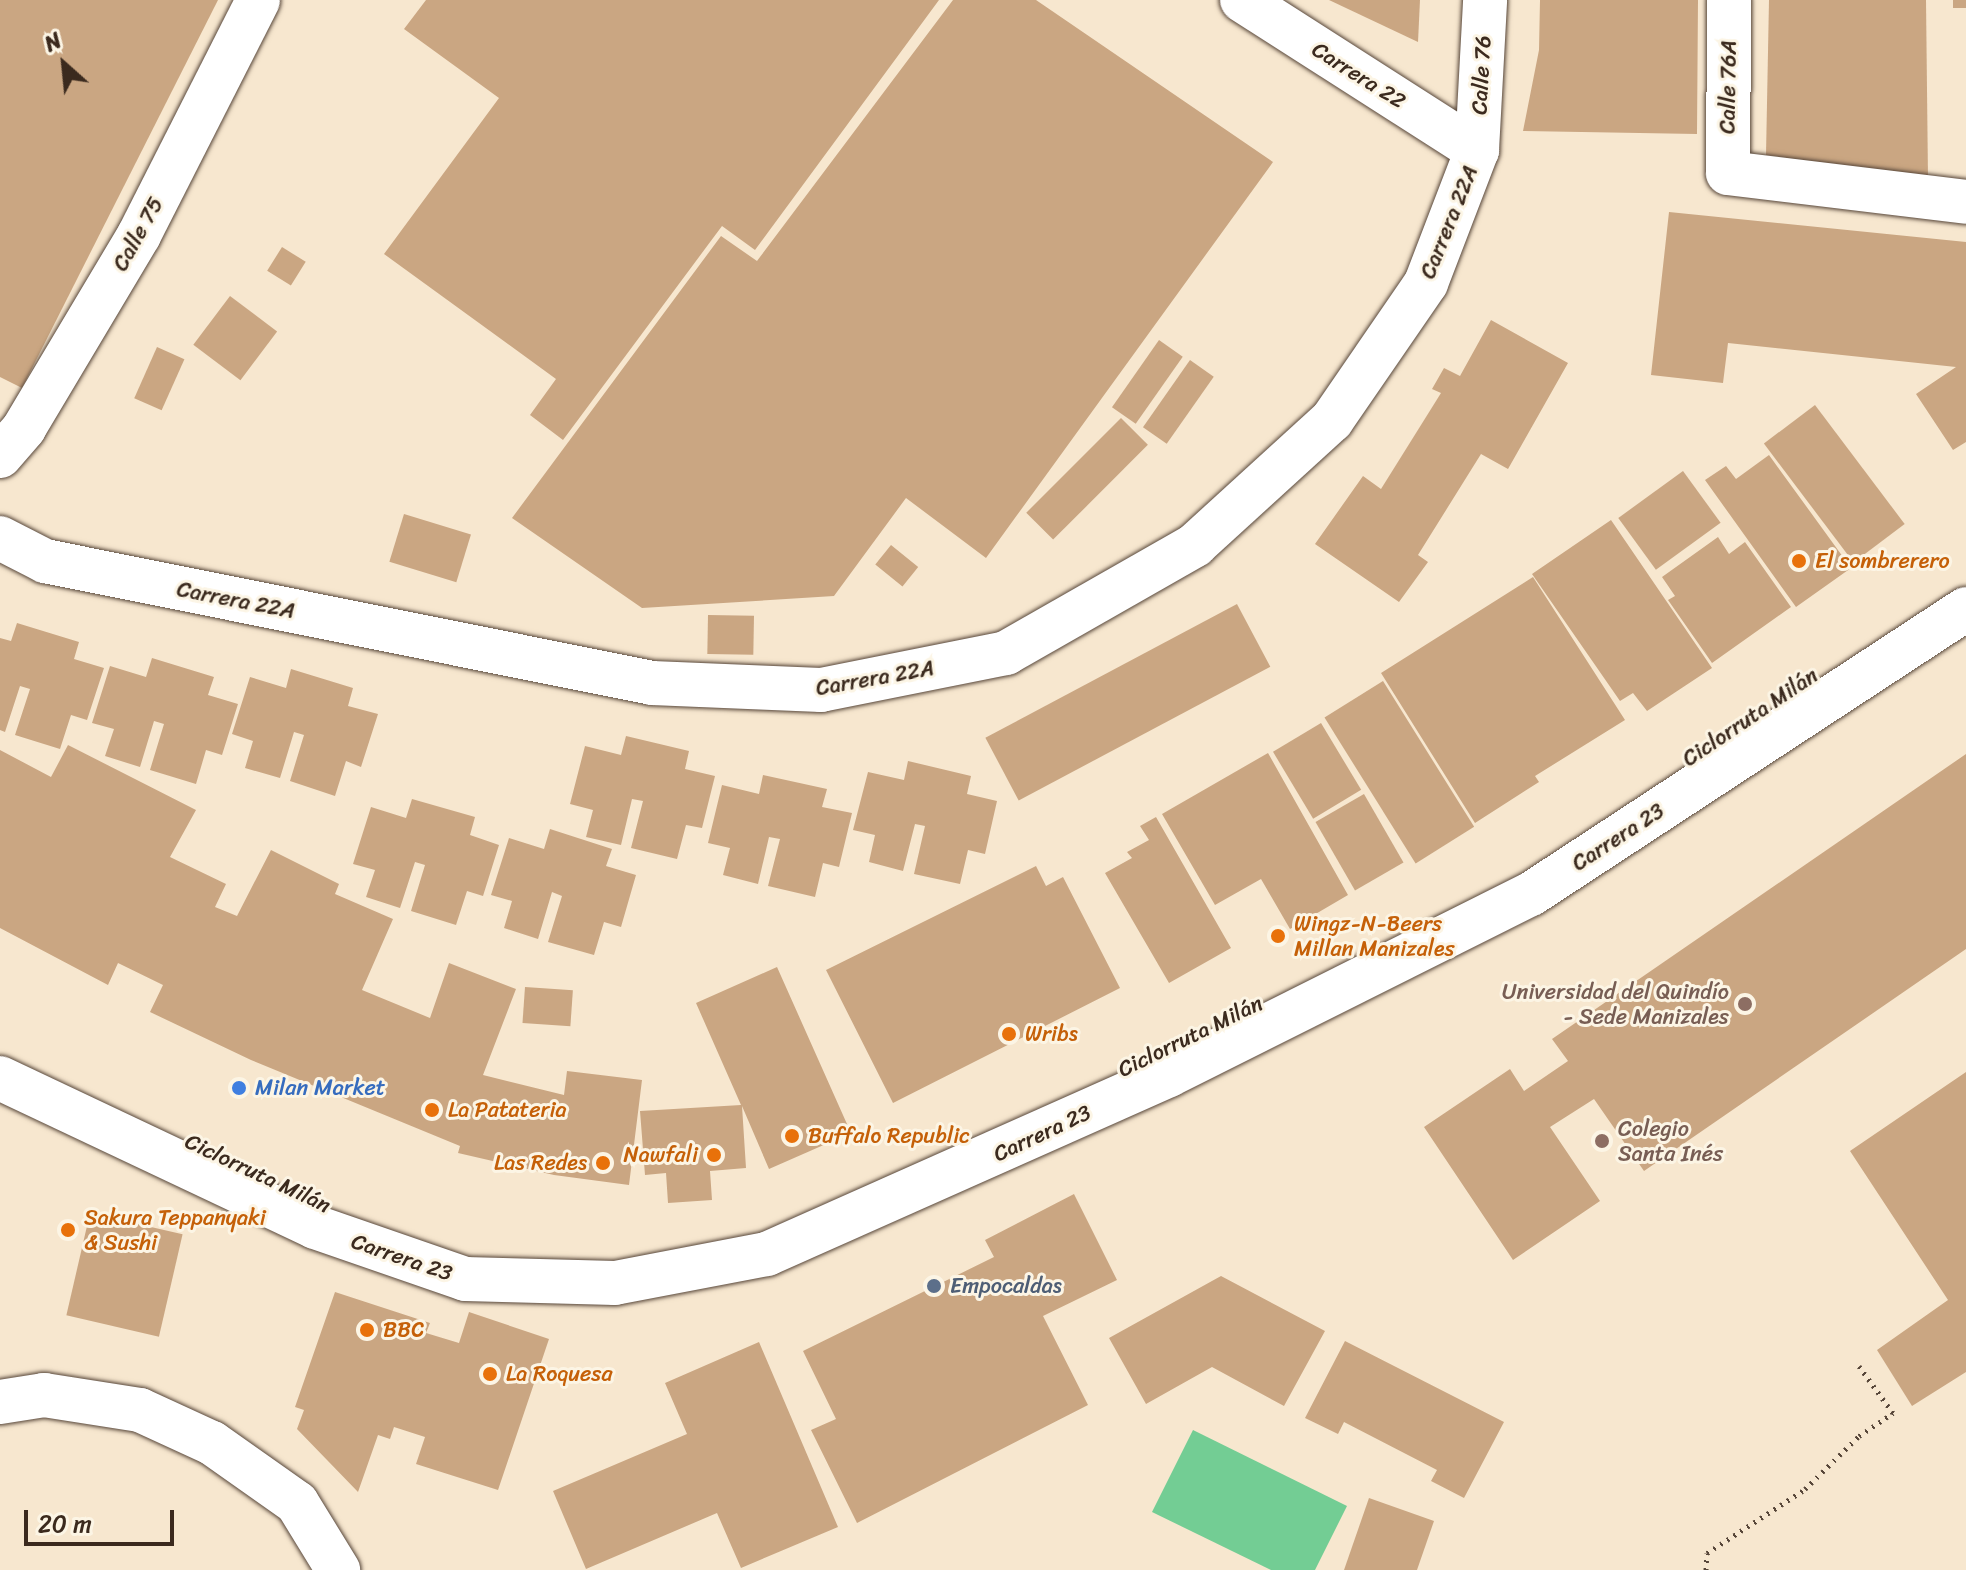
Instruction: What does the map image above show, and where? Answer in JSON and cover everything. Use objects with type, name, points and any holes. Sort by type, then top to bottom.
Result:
[{"type":"street","name":"Calle 75","points":[[0,456],[24,428],[139,235],[258,0]]},
{"type":"street","name":"Carrera 22","points":[[1242,0],[1477,150]]},
{"type":"street","name":"Calle 76","points":[[1477,150],[1485,0]]},
{"type":"street","name":"Calle 76A","points":[[1729,0],[1728,173],[1966,202]]},
{"type":"street","name":"Carrera 22A","points":[[0,538],[45,561],[652,683],[821,690],[1006,653],[1195,545],[1332,420],[1426,283],[1477,150]]},
{"type":"street","name":"Carrera 23","points":[[0,1078],[315,1227],[465,1279],[615,1283],[767,1254],[1169,1075],[1531,894],[1966,609]]},
{"type":"street","points":[[0,1402],[44,1395],[140,1410],[212,1443],[297,1503],[338,1570]]},
{"type":"path","points":[[1706,1570],[1707,1553],[1805,1489],[1859,1436],[1893,1413],[1859,1366]]},
{"type":"green space","points":[[1193,1430],[1347,1506],[1315,1570],[1271,1570],[1152,1512]]},
{"type":"building","points":[[0,0],[218,0],[22,388],[0,377]]},
{"type":"building","points":[[426,0],[939,0],[755,250],[722,226],[563,440],[530,415],[556,379],[384,254],[499,98],[404,29]]},
{"type":"building","points":[[953,0],[1036,0],[1273,162],[986,558],[906,498],[834,596],[642,608],[512,518],[721,236],[757,261]]},
{"type":"building","points":[[1329,0],[1420,0],[1418,42]]},
{"type":"building","points":[[1540,0],[1698,0],[1697,134],[1523,131],[1539,50]]},
{"type":"building","points":[[1769,0],[1926,0],[1928,179],[1766,155]]},
{"type":"building","points":[[1953,0],[1966,0],[1966,8],[1953,8]]},
{"type":"building","points":[[1669,212],[1966,242],[1966,442],[1953,450],[1916,394],[1956,367],[1728,343],[1723,383],[1651,375]]},
{"type":"building","points":[[282,247],[306,262],[291,286],[267,271]]},
{"type":"building","points":[[230,296],[277,332],[240,380],[193,345]]},
{"type":"building","points":[[1491,320],[1568,363],[1508,469],[1481,454],[1418,555],[1428,562],[1399,602],[1315,544],[1363,476],[1381,489],[1441,393],[1432,389],[1444,368],[1460,376]]},
{"type":"building","points":[[1159,340],[1183,357],[1136,424],[1112,407]]},
{"type":"building","points":[[157,347],[184,359],[162,410],[134,398]]},
{"type":"building","points":[[1190,360],[1214,377],[1167,444],[1143,427]]},
{"type":"building","points":[[1815,405],[1905,524],[1854,563],[1764,444]]},
{"type":"building","points":[[1121,418],[1148,445],[1053,540],[1026,513]]},
{"type":"building","points":[[1769,455],[1851,568],[1796,607],[1705,480],[1726,466],[1736,479]]},
{"type":"building","points":[[1683,471],[1721,523],[1656,570],[1618,518]]},
{"type":"building","points":[[404,514],[471,534],[456,582],[389,562]]},
{"type":"building","points":[[1611,520],[1712,668],[1647,711],[1633,693],[1620,701],[1532,574]]},
{"type":"building","points":[[1718,537],[1729,554],[1745,542],[1791,607],[1712,663],[1668,600],[1675,596],[1662,577]]},
{"type":"building","points":[[891,545],[918,567],[902,586],[875,564]]},
{"type":"building","points":[[1533,577],[1625,720],[1535,776],[1539,782],[1475,823],[1381,673]]},
{"type":"building","points":[[1237,604],[1270,667],[1019,800],[985,738]]},
{"type":"building","points":[[708,615],[754,616],[753,655],[707,654]]},
{"type":"building","points":[[17,623],[79,642],[74,659],[104,668],[87,720],[71,715],[60,749],[15,735],[30,689],[20,686],[5,732],[0,730],[0,638],[11,641]]},
{"type":"building","points":[[152,658],[214,677],[208,695],[238,704],[222,755],[206,750],[196,784],[150,770],[164,724],[154,721],[140,767],[105,756],[114,729],[92,723],[110,666],[146,677]]},
{"type":"building","points":[[291,669],[353,688],[348,706],[378,714],[361,767],[346,761],[335,796],[290,781],[304,735],[294,732],[280,778],[245,768],[253,741],[232,734],[250,677],[286,688]]},
{"type":"building","points":[[1383,681],[1474,827],[1416,863],[1324,718]]},
{"type":"building","points":[[1321,723],[1361,790],[1313,819],[1273,752]]},
{"type":"building","points":[[626,736],[689,751],[685,769],[715,776],[702,828],[686,825],[677,859],[631,848],[643,801],[632,799],[621,845],[586,837],[593,810],[570,804],[585,746],[621,755]]},
{"type":"building","points":[[68,745],[196,810],[170,857],[226,884],[215,907],[237,916],[271,850],[339,884],[335,894],[393,919],[362,990],[430,1018],[449,963],[516,989],[483,1075],[564,1095],[567,1071],[642,1080],[629,1185],[554,1175],[458,1153],[460,1146],[251,1060],[150,1012],[163,985],[118,963],[108,985],[0,928],[0,750],[51,777]]},
{"type":"building","points":[[1268,753],[1348,895],[1290,929],[1261,879],[1215,905],[1162,814]]},
{"type":"building","points":[[1966,754],[1966,949],[1644,1171],[1594,1099],[1550,1127],[1600,1201],[1513,1260],[1424,1127],[1510,1069],[1524,1091],[1568,1061],[1552,1039]]},
{"type":"building","points":[[908,761],[971,776],[967,794],[997,801],[985,854],[968,850],[960,884],[914,874],[925,826],[915,824],[903,871],[869,862],[875,835],[853,830],[868,772],[904,780]]},
{"type":"building","points":[[763,775],[827,789],[822,807],[852,813],[839,867],[823,863],[815,897],[768,886],[780,839],[769,837],[758,884],[723,875],[730,848],[708,843],[722,785],[759,794]]},
{"type":"building","points":[[1364,794],[1404,862],[1355,890],[1316,822]]},
{"type":"building","points":[[412,799],[475,817],[470,835],[499,845],[483,896],[467,891],[456,925],[411,911],[425,865],[415,862],[400,908],[366,897],[375,870],[353,864],[371,807],[406,818]]},
{"type":"building","points":[[1156,817],[1231,948],[1169,983],[1105,873],[1132,858],[1127,852],[1149,840],[1140,826]]},
{"type":"building","points":[[550,829],[612,849],[606,866],[636,875],[621,927],[604,922],[594,955],[548,942],[562,896],[552,892],[538,939],[504,928],[512,901],[491,895],[509,838],[544,849]]},
{"type":"building","points":[[1036,866],[1046,886],[1063,877],[1120,988],[893,1103],[826,970]]},
{"type":"building","points":[[777,967],[851,1133],[769,1169],[742,1106],[746,1168],[710,1171],[712,1200],[668,1203],[666,1173],[645,1175],[640,1111],[741,1105],[696,1003]]},
{"type":"building","points":[[525,987],[573,990],[570,1026],[522,1023]]},
{"type":"building","points":[[1966,1072],[1966,1372],[1912,1406],[1877,1350],[1948,1300],[1850,1151]]},
{"type":"building","points":[[1074,1194],[1117,1280],[1043,1316],[1088,1405],[857,1523],[811,1430],[836,1419],[803,1351],[994,1257],[985,1240]]},
{"type":"building","points":[[90,1213],[183,1234],[159,1337],[66,1315]]},
{"type":"building","points":[[1221,1276],[1325,1331],[1284,1406],[1212,1367],[1146,1404],[1109,1338]]},
{"type":"building","points":[[335,1292],[430,1323],[426,1333],[459,1343],[469,1312],[549,1339],[498,1490],[416,1464],[425,1437],[394,1427],[390,1439],[378,1435],[358,1492],[297,1429],[304,1410],[295,1407]]},
{"type":"building","points":[[1345,1341],[1504,1422],[1464,1498],[1431,1481],[1437,1470],[1344,1422],[1338,1434],[1305,1418]]},
{"type":"building","points":[[759,1342],[838,1527],[741,1568],[717,1513],[586,1569],[553,1491],[687,1434],[665,1383]]},
{"type":"building","points":[[1369,1498],[1434,1521],[1417,1570],[1344,1570]]},
{"type":"place","name":"El sombrerero","points":[[1799,561]]},
{"type":"place","name":"Wingz-N-Beers Millan Manizales","points":[[1278,936]]},
{"type":"place","name":"Universidad del Quindío - Sede Manizales","points":[[1745,1004]]},
{"type":"place","name":"Wribs","points":[[1009,1034]]},
{"type":"place","name":"Milan Market","points":[[239,1088]]},
{"type":"place","name":"La Patateria","points":[[432,1110]]},
{"type":"place","name":"Buffalo Republic","points":[[792,1136]]},
{"type":"place","name":"Colegio Santa Inés","points":[[1602,1141]]},
{"type":"place","name":"Nawfali","points":[[714,1155]]},
{"type":"place","name":"Las Redes","points":[[603,1163]]},
{"type":"place","name":"Sakura Teppanyaki & Sushi","points":[[68,1230]]},
{"type":"place","name":"Empocaldas","points":[[934,1286]]},
{"type":"place","name":"BBC","points":[[367,1330]]},
{"type":"place","name":"La Roquesa","points":[[490,1374]]}]
